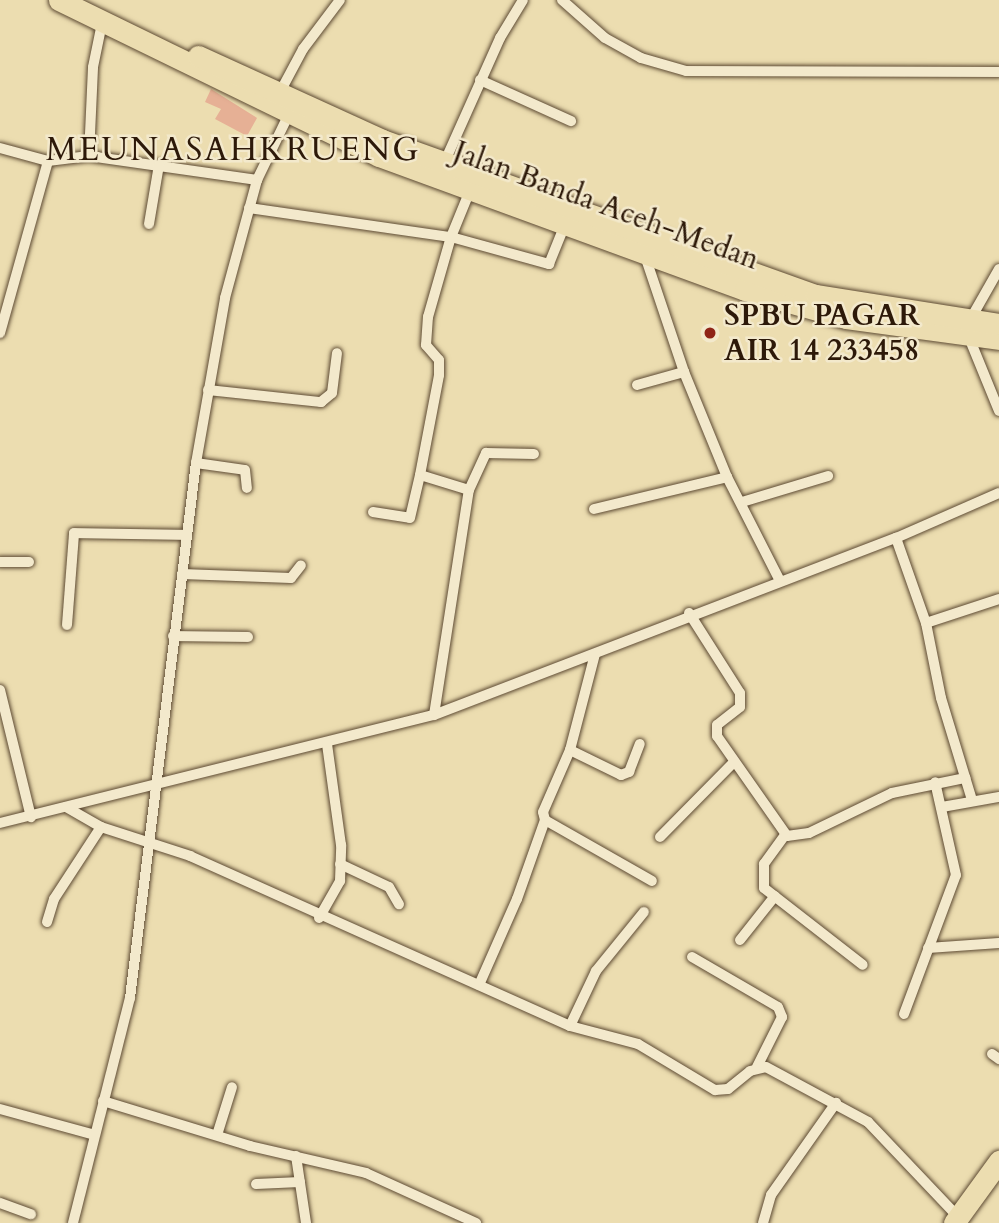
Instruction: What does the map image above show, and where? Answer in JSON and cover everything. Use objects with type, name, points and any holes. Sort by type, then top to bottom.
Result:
[{"type":"highway","name":"Jalan Banda Aceh-Medan","points":[[60,0],[288,116],[471,187],[569,213],[817,295],[969,327],[999,339]]},
{"type":"highway","name":"Jalan Banda Aceh-Medan","points":[[87,0],[279,94],[569,213],[644,251],[745,290],[846,318],[969,327],[999,324]]},
{"type":"highway","points":[[961,1221],[999,1161]]},
{"type":"highway","points":[[961,1221],[999,1184]]},
{"type":"street","points":[[279,94],[303,49],[340,0]]},
{"type":"street","points":[[444,162],[480,80],[523,0]]},
{"type":"street","points":[[562,0],[605,38],[641,58],[686,71],[999,72]]},
{"type":"street","points":[[89,156],[93,67],[102,23]]},
{"type":"street","points":[[480,80],[572,121]]},
{"type":"street","points":[[73,1223],[130,998],[173,636],[208,390],[257,180],[288,116]]},
{"type":"street","points":[[0,148],[48,160],[89,156],[257,180]]},
{"type":"street","points":[[0,333],[48,160]]},
{"type":"street","points":[[149,223],[159,165]]},
{"type":"street","points":[[373,513],[410,518],[439,376],[439,360],[425,335],[451,237],[471,187]]},
{"type":"street","points":[[249,208],[451,237],[549,264],[569,213]]},
{"type":"street","points":[[644,251],[684,372],[727,477],[779,579]]},
{"type":"street","points":[[999,269],[969,327],[999,411]]},
{"type":"street","points":[[208,390],[321,402],[332,393],[337,353]]},
{"type":"street","points":[[637,385],[684,372]]},
{"type":"street","points":[[434,715],[469,490],[486,453],[534,454]]},
{"type":"street","points":[[196,463],[245,470],[247,488]]},
{"type":"street","points":[[420,475],[469,490]]},
{"type":"street","points":[[742,502],[828,476]]},
{"type":"street","points":[[594,509],[727,477]]},
{"type":"street","points":[[0,823],[327,744],[434,715],[595,654],[689,613],[896,538],[999,494]]},
{"type":"street","points":[[67,625],[74,533],[187,535]]},
{"type":"street","points":[[896,538],[926,623],[941,698],[972,800]]},
{"type":"street","points":[[0,562],[29,562]]},
{"type":"street","points":[[181,574],[290,578],[301,565]]},
{"type":"street","points":[[926,623],[999,599]]},
{"type":"street","points":[[689,613],[740,693],[740,707],[716,730],[734,762],[785,835]]},
{"type":"street","points":[[173,636],[248,637]]},
{"type":"street","points":[[479,985],[545,820],[543,812],[570,750],[595,654]]},
{"type":"street","points":[[0,691],[31,817]]},
{"type":"street","points":[[319,918],[340,881],[327,744]]},
{"type":"street","points":[[570,750],[621,775],[629,772],[640,744]]},
{"type":"street","points":[[660,837],[734,762]]},
{"type":"street","points":[[785,835],[809,833],[892,793],[935,782],[965,778]]},
{"type":"street","points":[[904,1014],[956,875],[935,782]]},
{"type":"street","points":[[942,807],[999,797]]},
{"type":"street","points":[[66,807],[101,827],[202,861],[319,918],[570,1026],[638,1044],[715,1090],[728,1089],[757,1067],[782,1017],[778,1007],[692,957]]},
{"type":"street","points":[[545,820],[652,881]]},
{"type":"street","points":[[47,922],[54,899],[101,827]]},
{"type":"street","points":[[785,835],[760,879],[775,896],[863,965]]},
{"type":"street","points":[[340,864],[388,887],[399,904]]},
{"type":"street","points":[[740,940],[775,896]]},
{"type":"street","points":[[570,1026],[596,971],[644,912]]},
{"type":"street","points":[[928,948],[999,943]]},
{"type":"street","points":[[757,1067],[836,1103],[868,1122],[961,1221]]},
{"type":"street","points":[[217,1135],[232,1087]]},
{"type":"street","points":[[103,1101],[217,1135],[366,1173],[476,1223]]},
{"type":"street","points":[[763,1223],[771,1195],[836,1103]]},
{"type":"street","points":[[0,1109],[95,1135]]},
{"type":"street","points":[[296,1156],[306,1223]]},
{"type":"street","points":[[256,1184],[300,1182]]},
{"type":"street","points":[[0,1203],[31,1214]]},
{"type":"building","points":[[211,89],[257,118],[247,136],[215,119],[221,109],[205,102]]},
{"type":"place","name":"SPBU PAGAR AIR 14 233458","points":[[710,333]]},
{"type":"district","name":"MEUNASAHKRUENG","points":[[233,150]]}]
